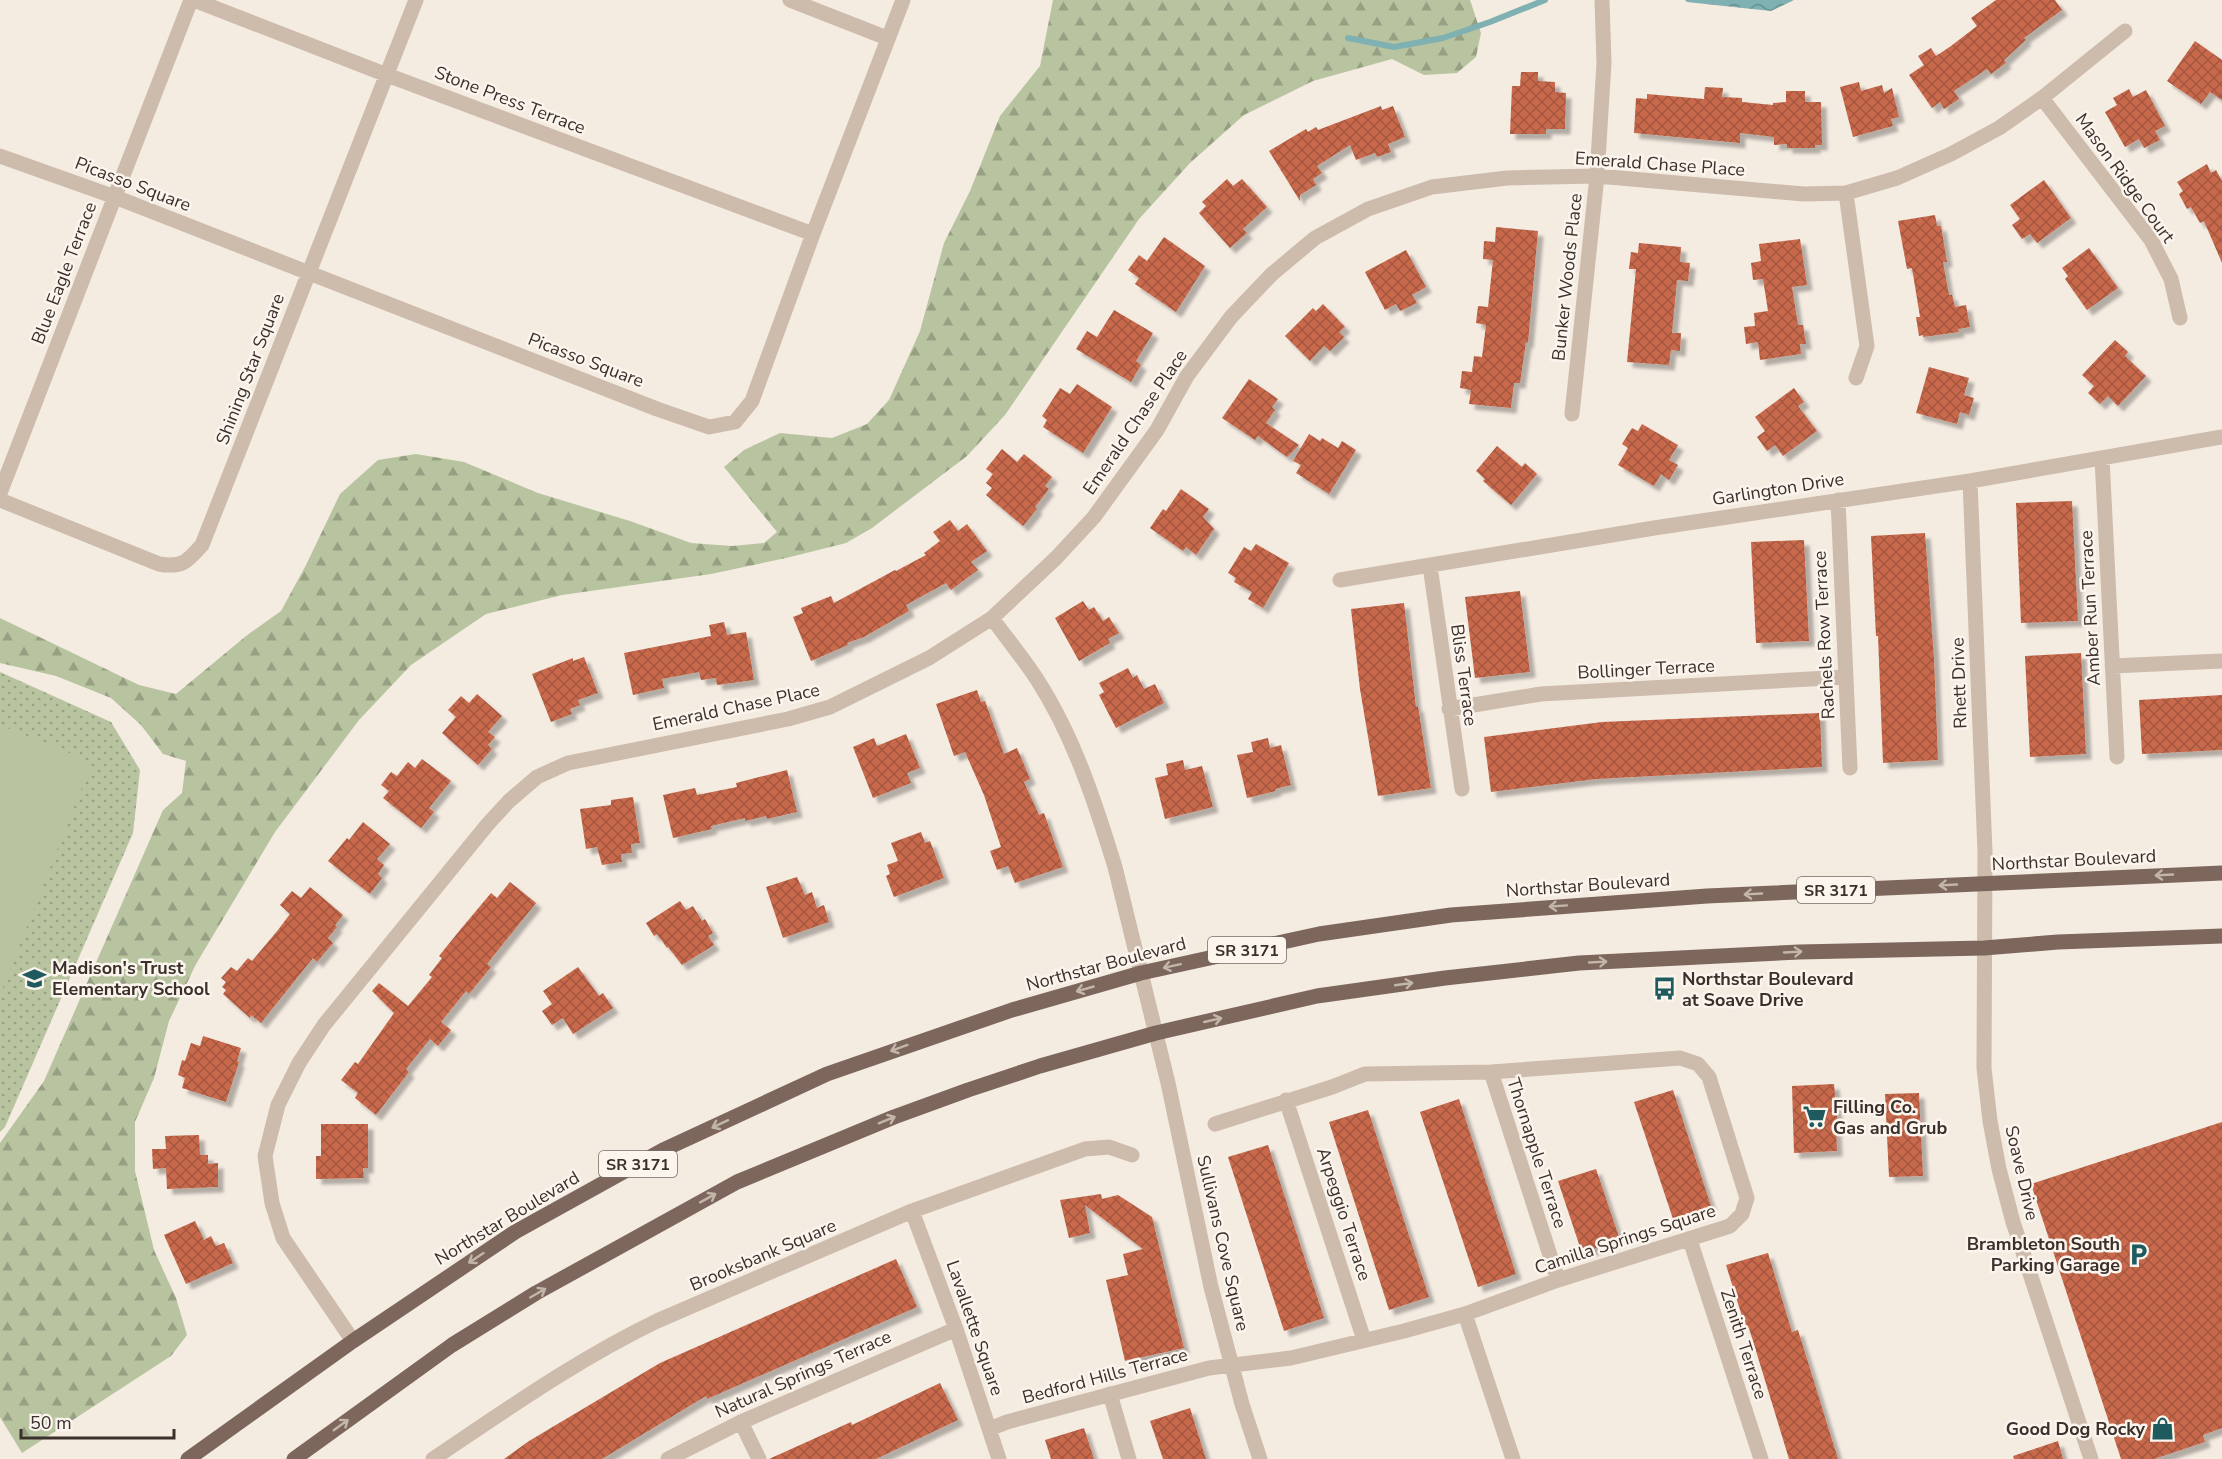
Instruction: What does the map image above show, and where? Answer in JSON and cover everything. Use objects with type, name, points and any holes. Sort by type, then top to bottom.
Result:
[{"type":"main road","name":"Northstar Boulevard","points":[[188,1459],[353,1341],[515,1232],[663,1150],[827,1074],[1012,1010],[1141,973],[1353,928],[1494,911],[1707,896],[2222,873]]},
{"type":"main road","points":[[294,1459],[462,1340],[536,1293],[737,1182],[894,1117],[958,1094],[1040,1066],[1156,1033],[1317,996],[1445,978],[1579,963],[1799,952],[1984,948],[2058,942],[2222,936]]},
{"type":"street","name":"Stone Press Terrace","points":[[193,0],[813,234]]},
{"type":"street","name":"Blue Eagle Terrace","points":[[0,493],[193,0]]},
{"type":"street","name":"Shining Star Square","points":[[0,500],[159,564],[175,567],[191,558],[202,545],[416,0]]},
{"type":"street","points":[[790,0],[887,38]]},
{"type":"street","name":"Picasso Square","points":[[0,156],[115,197],[657,409],[710,427],[735,422],[752,401],[903,0]]},
{"type":"street","name":"Bunker Woods Place","points":[[1572,414],[1597,176],[1604,63],[1602,0]]},
{"type":"street","name":"Emerald Chase Place","points":[[353,1341],[283,1238],[272,1203],[265,1156],[278,1105],[299,1063],[324,1025],[487,825],[509,801],[537,777],[568,763],[789,719],[830,707],[929,658],[992,618],[1056,558],[1094,517],[1157,430],[1187,376],[1231,318],[1272,274],[1315,238],[1368,209],[1432,187],[1507,178],[1597,176],[1804,194],[1846,193],[1897,178],[1951,154],[1999,128],[2042,99],[2125,31]]},
{"type":"street","name":"Mason Ridge Court","points":[[2042,99],[2151,240],[2171,279],[2180,318]]},
{"type":"street","points":[[1846,193],[1867,346],[1856,378]]},
{"type":"street","name":"Garlington Drive","points":[[1340,580],[1654,528],[1970,481],[2222,437]]},
{"type":"street","name":"Amber Run Terrace","points":[[2102,458],[2117,756]]},
{"type":"street","name":"Rhett Drive","points":[[1970,481],[1985,883]]},
{"type":"street","name":"Rachels Row Terrace","points":[[1838,500],[1850,768]]},
{"type":"street","name":"Bliss Terrace","points":[[1430,566],[1462,789]]},
{"type":"street","name":"Sullivans Cove Square","points":[[992,618],[1039,682],[1069,741],[1086,782],[1115,867],[1156,1033],[1211,1287],[1260,1459]]},
{"type":"street","points":[[2112,666],[2222,661]]},
{"type":"street","name":"Bollinger Terrace","points":[[1449,709],[1541,694],[1846,677]]},
{"type":"street","name":"Soave Drive","points":[[1985,883],[1984,1068],[1990,1121],[1999,1169],[2013,1222],[2091,1459]]},
{"type":"street","name":"Camilla Springs Square","points":[[1215,1124],[1332,1087],[1365,1074],[1491,1072],[1680,1058],[1698,1064],[1709,1077],[1747,1198],[1742,1214],[1730,1226],[1558,1280],[1465,1314],[1291,1358],[1232,1366]]},
{"type":"street","name":"Thornapple Terrace","points":[[1491,1072],[1558,1280]]},
{"type":"street","name":"Arpeggio Terrace","points":[[1286,1100],[1364,1340]]},
{"type":"street","name":"Brooksbank Square","points":[[433,1459],[540,1386],[626,1336],[912,1211],[1085,1149],[1109,1147],[1132,1155]]},
{"type":"street","name":"Lavallette Square","points":[[912,1211],[956,1329],[999,1459]]},
{"type":"street","name":"Zenith Terrace","points":[[1690,1240],[1761,1459]]},
{"type":"street","points":[[1465,1314],[1513,1459]]},
{"type":"street","name":"Natural Springs Terrace","points":[[668,1459],[741,1422],[956,1329]]},
{"type":"street","name":"Bedford Hills Terrace","points":[[989,1429],[1209,1368],[1232,1366]]},
{"type":"street","points":[[1110,1394],[1129,1459]]},
{"type":"street","points":[[741,1422],[759,1459]]},
{"type":"green space","points":[[1053,0],[1470,0],[1481,33],[1476,57],[1457,73],[1424,75],[1392,59],[1313,81],[1244,115],[1190,163],[1139,219],[1005,415],[967,456],[872,528],[846,543],[786,558],[711,574],[562,595],[486,614],[411,665],[359,720],[275,832],[196,964],[169,1021],[154,1078],[135,1122],[135,1171],[154,1250],[176,1298],[187,1335],[171,1356],[22,1453],[0,1417],[0,1143],[44,1081],[163,810],[182,793],[186,761],[163,754],[141,725],[111,698],[56,676],[0,663],[0,618],[139,685],[176,694],[246,636],[281,611],[340,494],[378,460],[416,454],[464,462],[538,493],[630,521],[691,543],[732,546],[764,543],[777,532],[724,467],[744,450],[780,433],[832,438],[867,424],[889,400],[920,331],[944,243],[970,191],[1000,116],[1040,66]]},
{"type":"green space","name":"Madison's Trust Elementary School","points":[[0,672],[111,722],[140,770],[133,833],[5,1127],[0,1132]]},
{"type":"green space","points":[[0,725],[92,762],[0,995]]},
{"type":"water","points":[[1685,0],[1794,0],[1771,11]]},
{"type":"building","points":[[1996,0],[2055,0],[2062,10],[2024,38],[2026,40],[2004,60],[2006,63],[1991,74],[1987,69],[1954,91],[1959,99],[1944,109],[1940,102],[1932,108],[1909,75],[1924,65],[1918,56],[1931,48],[1936,56],[1951,46],[1977,26],[1971,18]]},
{"type":"building","points":[[2195,41],[2222,60],[2222,100],[2210,92],[2201,104],[2167,81]]},
{"type":"building","points":[[1521,72],[1538,72],[1538,81],[1555,82],[1555,92],[1566,93],[1565,129],[1546,129],[1546,134],[1510,134],[1512,86],[1520,86]]},
{"type":"building","points":[[1859,82],[1861,91],[1882,85],[1884,93],[1892,88],[1899,117],[1891,119],[1893,126],[1853,137],[1840,87]]},
{"type":"building","points":[[1705,87],[1723,88],[1722,97],[1742,98],[1742,102],[1773,105],[1773,103],[1786,102],[1786,91],[1805,91],[1805,102],[1821,102],[1822,145],[1815,145],[1815,148],[1787,148],[1787,144],[1774,145],[1774,137],[1740,133],[1740,143],[1634,133],[1636,98],[1647,99],[1647,94],[1704,99]]},
{"type":"building","points":[[2129,89],[2133,97],[2146,90],[2165,126],[2155,131],[2160,140],[2144,148],[2139,139],[2125,147],[2105,112],[2117,105],[2113,98]]},
{"type":"building","points":[[1381,106],[1382,110],[1393,106],[1405,137],[1388,144],[1391,152],[1377,157],[1375,153],[1356,160],[1350,145],[1317,166],[1322,173],[1313,179],[1316,185],[1300,195],[1300,201],[1269,151],[1306,129],[1308,132],[1316,127],[1318,130]]},
{"type":"building","points":[[2207,164],[2211,173],[2216,170],[2222,181],[2222,263],[2204,221],[2200,223],[2191,207],[2187,209],[2179,194],[2183,191],[2177,182]]},
{"type":"building","points":[[1227,179],[1233,186],[1242,179],[1267,207],[1243,229],[1247,233],[1230,248],[1199,213],[1206,206],[1202,202]]},
{"type":"building","points":[[2044,180],[2071,218],[2037,243],[2030,234],[2022,239],[2012,225],[2020,219],[2010,205]]},
{"type":"building","points":[[1935,215],[1937,226],[1941,226],[1947,262],[1943,262],[1949,295],[1952,295],[1955,307],[1966,305],[1970,327],[1958,329],[1959,332],[1923,337],[1923,335],[1919,336],[1916,317],[1920,317],[1912,268],[1907,269],[1898,221]]},
{"type":"building","points":[[1496,227],[1538,231],[1528,343],[1526,342],[1520,383],[1514,383],[1511,408],[1469,404],[1471,390],[1460,388],[1462,371],[1472,372],[1474,356],[1482,357],[1486,325],[1476,323],[1478,306],[1488,307],[1493,260],[1483,259],[1484,241],[1495,242]]},
{"type":"building","points":[[1164,237],[1205,266],[1176,312],[1135,284],[1139,278],[1128,270],[1139,255],[1147,261]]},
{"type":"building","points":[[1800,239],[1807,285],[1792,287],[1798,325],[1803,325],[1806,344],[1800,344],[1801,354],[1760,360],[1758,342],[1746,344],[1744,327],[1755,326],[1754,313],[1768,311],[1763,279],[1753,280],[1751,263],[1761,261],[1759,244]]},
{"type":"building","points":[[1639,243],[1681,247],[1680,262],[1690,263],[1688,281],[1677,280],[1672,333],[1681,333],[1680,351],[1671,350],[1669,365],[1627,362],[1636,269],[1629,269],[1631,252],[1638,253]]},
{"type":"building","points":[[2089,248],[2118,288],[2087,310],[2065,279],[2068,276],[2062,268]]},
{"type":"building","points":[[1406,250],[1426,287],[1412,295],[1417,303],[1400,311],[1396,304],[1385,310],[1365,272]]},
{"type":"building","points":[[1323,304],[1345,327],[1339,332],[1344,337],[1330,351],[1324,346],[1310,361],[1285,336],[1313,308],[1316,311]]},
{"type":"building","points":[[1114,310],[1153,333],[1136,361],[1141,365],[1131,382],[1076,349],[1087,331],[1097,337]]},
{"type":"building","points":[[2115,340],[2128,352],[2125,356],[2146,376],[2118,406],[2108,396],[2100,404],[2088,393],[2094,386],[2082,375]]},
{"type":"building","points":[[1929,367],[1969,378],[1964,395],[1974,398],[1969,415],[1960,412],[1957,424],[1916,413]]},
{"type":"building","points":[[1249,379],[1278,399],[1272,407],[1275,410],[1266,423],[1299,445],[1287,457],[1258,436],[1255,440],[1222,418]]},
{"type":"building","points":[[1077,384],[1112,407],[1083,453],[1043,427],[1047,420],[1042,416],[1060,388],[1070,394]]},
{"type":"building","points":[[1794,388],[1804,402],[1798,406],[1817,431],[1783,456],[1775,445],[1767,451],[1757,437],[1765,431],[1755,417]]},
{"type":"building","points":[[1642,424],[1678,445],[1669,460],[1678,465],[1669,480],[1661,474],[1654,486],[1618,465],[1628,448],[1622,444],[1632,428],[1638,431]]},
{"type":"building","points":[[1309,434],[1320,441],[1322,438],[1338,448],[1342,441],[1356,450],[1329,494],[1296,473],[1301,465],[1293,461]]},
{"type":"building","points":[[1497,446],[1522,467],[1525,463],[1537,474],[1511,505],[1483,481],[1485,479],[1476,471]]},
{"type":"building","points":[[1002,449],[1017,462],[1024,454],[1052,477],[1045,486],[1049,489],[1023,526],[986,495],[992,488],[986,483],[993,474],[986,469]]},
{"type":"building","points":[[1181,489],[1209,509],[1203,517],[1214,529],[1196,555],[1186,547],[1183,551],[1150,528],[1163,509],[1166,511]]},
{"type":"building","points":[[2072,501],[2078,621],[2021,623],[2016,503]]},
{"type":"building","points":[[950,520],[958,531],[967,524],[987,551],[971,562],[978,570],[951,590],[946,583],[906,605],[909,611],[864,637],[811,661],[793,617],[803,613],[801,608],[831,596],[834,603],[926,555],[924,553],[940,541],[933,532]]},
{"type":"building","points":[[1925,533],[1938,760],[1883,763],[1871,536]]},
{"type":"building","points":[[1804,540],[1809,641],[1756,643],[1751,542]]},
{"type":"building","points":[[1256,544],[1289,563],[1263,608],[1248,599],[1252,592],[1234,582],[1236,578],[1228,573],[1244,547],[1251,551]]},
{"type":"building","points":[[1520,591],[1530,672],[1475,678],[1465,597]]},
{"type":"building","points":[[1083,601],[1089,610],[1094,607],[1103,621],[1109,617],[1119,633],[1108,639],[1110,643],[1079,661],[1055,618]]},
{"type":"building","points":[[1404,603],[1416,707],[1418,706],[1431,788],[1378,796],[1360,689],[1351,609]]},
{"type":"building","points":[[724,622],[727,635],[746,632],[754,680],[717,685],[716,678],[701,680],[699,672],[662,679],[664,688],[633,695],[624,653],[711,636],[709,625]]},
{"type":"building","points":[[2081,653],[2086,754],[2030,757],[2025,656]]},
{"type":"building","points":[[584,657],[598,693],[578,700],[580,705],[570,709],[572,714],[551,722],[532,674],[573,658],[573,661]]},
{"type":"building","points":[[1128,668],[1133,678],[1137,675],[1144,689],[1155,684],[1164,703],[1116,728],[1099,695],[1104,692],[1099,683]]},
{"type":"building","points":[[977,690],[981,702],[985,701],[1004,754],[1017,748],[1030,779],[1024,782],[1039,815],[1044,813],[1063,867],[1015,883],[1008,866],[997,870],[990,851],[1001,847],[984,795],[965,752],[954,756],[936,704]]},
{"type":"building","points":[[477,694],[502,716],[488,732],[495,737],[488,745],[492,749],[478,765],[442,733],[456,717],[448,710],[461,696],[469,703]]},
{"type":"building","points":[[2222,695],[2222,750],[2142,754],[2139,700]]},
{"type":"building","points":[[1820,713],[1822,767],[1596,779],[1491,792],[1484,737],[1602,722]]},
{"type":"building","points":[[906,734],[920,768],[907,773],[911,783],[873,798],[853,747],[874,738],[877,746]]},
{"type":"building","points":[[1268,738],[1270,748],[1281,745],[1291,785],[1247,798],[1237,755],[1253,752],[1251,742]]},
{"type":"building","points":[[422,759],[451,781],[429,808],[434,812],[421,828],[383,798],[389,791],[381,785],[391,772],[397,776],[408,762],[415,768]]},
{"type":"building","points":[[1183,760],[1185,770],[1202,766],[1213,807],[1165,819],[1155,778],[1168,775],[1166,764]]},
{"type":"building","points":[[787,770],[797,812],[767,819],[766,816],[745,821],[745,818],[673,838],[663,795],[695,788],[697,795],[737,787],[736,783]]},
{"type":"building","points":[[633,797],[640,843],[631,844],[632,853],[621,854],[622,862],[602,865],[597,847],[586,849],[580,809],[611,805],[611,800]]},
{"type":"building","points":[[363,822],[390,844],[377,859],[384,865],[378,874],[382,878],[370,894],[328,861]]},
{"type":"building","points":[[921,832],[925,843],[930,841],[944,878],[894,897],[886,876],[890,874],[887,865],[898,861],[891,843]]},
{"type":"building","points":[[797,877],[805,895],[812,892],[817,908],[824,905],[829,922],[783,938],[766,887]]},
{"type":"building","points":[[510,882],[536,903],[487,964],[491,967],[469,994],[466,991],[441,1022],[451,1030],[438,1046],[430,1039],[406,1069],[409,1072],[376,1115],[355,1098],[358,1093],[341,1080],[355,1062],[358,1064],[394,1013],[372,991],[379,983],[408,1006],[432,977],[429,975],[442,958],[439,956],[460,930],[491,893],[497,898]]},
{"type":"building","points":[[310,887],[343,915],[328,938],[333,943],[317,962],[313,958],[261,1023],[251,1015],[250,1018],[223,994],[226,990],[222,987],[226,982],[221,978],[231,967],[237,971],[248,958],[252,961],[290,914],[280,905],[292,891],[301,898]]},
{"type":"building","points":[[680,901],[686,910],[693,906],[702,921],[705,919],[713,933],[708,936],[714,945],[682,965],[657,934],[654,936],[646,923]]},
{"type":"building","points":[[578,967],[599,996],[603,993],[613,1008],[573,1034],[563,1018],[552,1025],[542,1011],[552,1004],[543,991]]},
{"type":"building","points":[[203,1036],[241,1048],[237,1061],[239,1062],[226,1102],[182,1088],[185,1078],[178,1075],[182,1060],[185,1061],[191,1043],[200,1046]]},
{"type":"building","name":"Filling Co. Gas and Grub","points":[[1834,1084],[1838,1128],[1836,1128],[1837,1151],[1794,1153],[1792,1086]]},
{"type":"building","points":[[1673,1090],[1711,1206],[1673,1219],[1634,1102]]},
{"type":"building","points":[[1919,1093],[1923,1176],[1889,1177],[1885,1094]]},
{"type":"building","points":[[1459,1099],[1516,1274],[1478,1287],[1420,1112]]},
{"type":"building","points":[[1368,1110],[1429,1297],[1389,1310],[1329,1122]]},
{"type":"building","name":"Brambleton South Parking Garage","points":[[2222,1122],[2222,1428],[2203,1435],[2205,1442],[2154,1459],[2121,1459],[2031,1184]]},
{"type":"building","points":[[321,1124],[368,1124],[368,1168],[363,1168],[364,1178],[316,1179],[316,1156],[321,1156]]},
{"type":"building","points":[[199,1135],[200,1155],[208,1155],[208,1164],[218,1163],[218,1187],[167,1189],[166,1168],[153,1169],[152,1149],[166,1149],[165,1136]]},
{"type":"building","points":[[1268,1145],[1324,1318],[1284,1331],[1228,1157]]},
{"type":"building","points":[[1596,1169],[1620,1240],[1582,1253],[1558,1181]]},
{"type":"building","points":[[1101,1194],[1102,1199],[1118,1195],[1152,1217],[1184,1348],[1125,1361],[1106,1280],[1128,1275],[1123,1254],[1143,1249],[1085,1205],[1090,1233],[1069,1238],[1060,1200]]},
{"type":"building","points":[[195,1221],[204,1240],[211,1236],[216,1246],[224,1243],[233,1263],[186,1284],[164,1235]]},
{"type":"building","points":[[1768,1253],[1792,1332],[1798,1330],[1838,1459],[1789,1459],[1749,1328],[1746,1329],[1726,1265]]},
{"type":"building","points":[[896,1259],[917,1307],[707,1399],[706,1396],[602,1459],[504,1459],[529,1441],[660,1363]]},
{"type":"building","points":[[940,1383],[958,1420],[876,1459],[769,1459],[851,1422],[852,1425]]},
{"type":"building","points":[[1190,1408],[1206,1459],[1163,1459],[1150,1421]]},
{"type":"building","points":[[1084,1428],[1094,1459],[1051,1459],[1045,1440]]},
{"type":"building","points":[[2058,1441],[2063,1459],[2014,1459],[2013,1456]]},
{"type":"waterway","points":[[1348,38],[1394,47],[1443,38],[1545,0]]},
{"type":"place","name":"Madison's Trust Elementary School","points":[[34,978]]},
{"type":"place","name":"Northstar Boulevard at Soave Drive","points":[[1664,989]]},
{"type":"place","name":"Filling Co. Gas and Grub","points":[[1815,1117]]},
{"type":"place","name":"Brambleton South Parking Garage","points":[[2138,1254]]},
{"type":"place","name":"Good Dog Rocky","points":[[2163,1429]]}]
